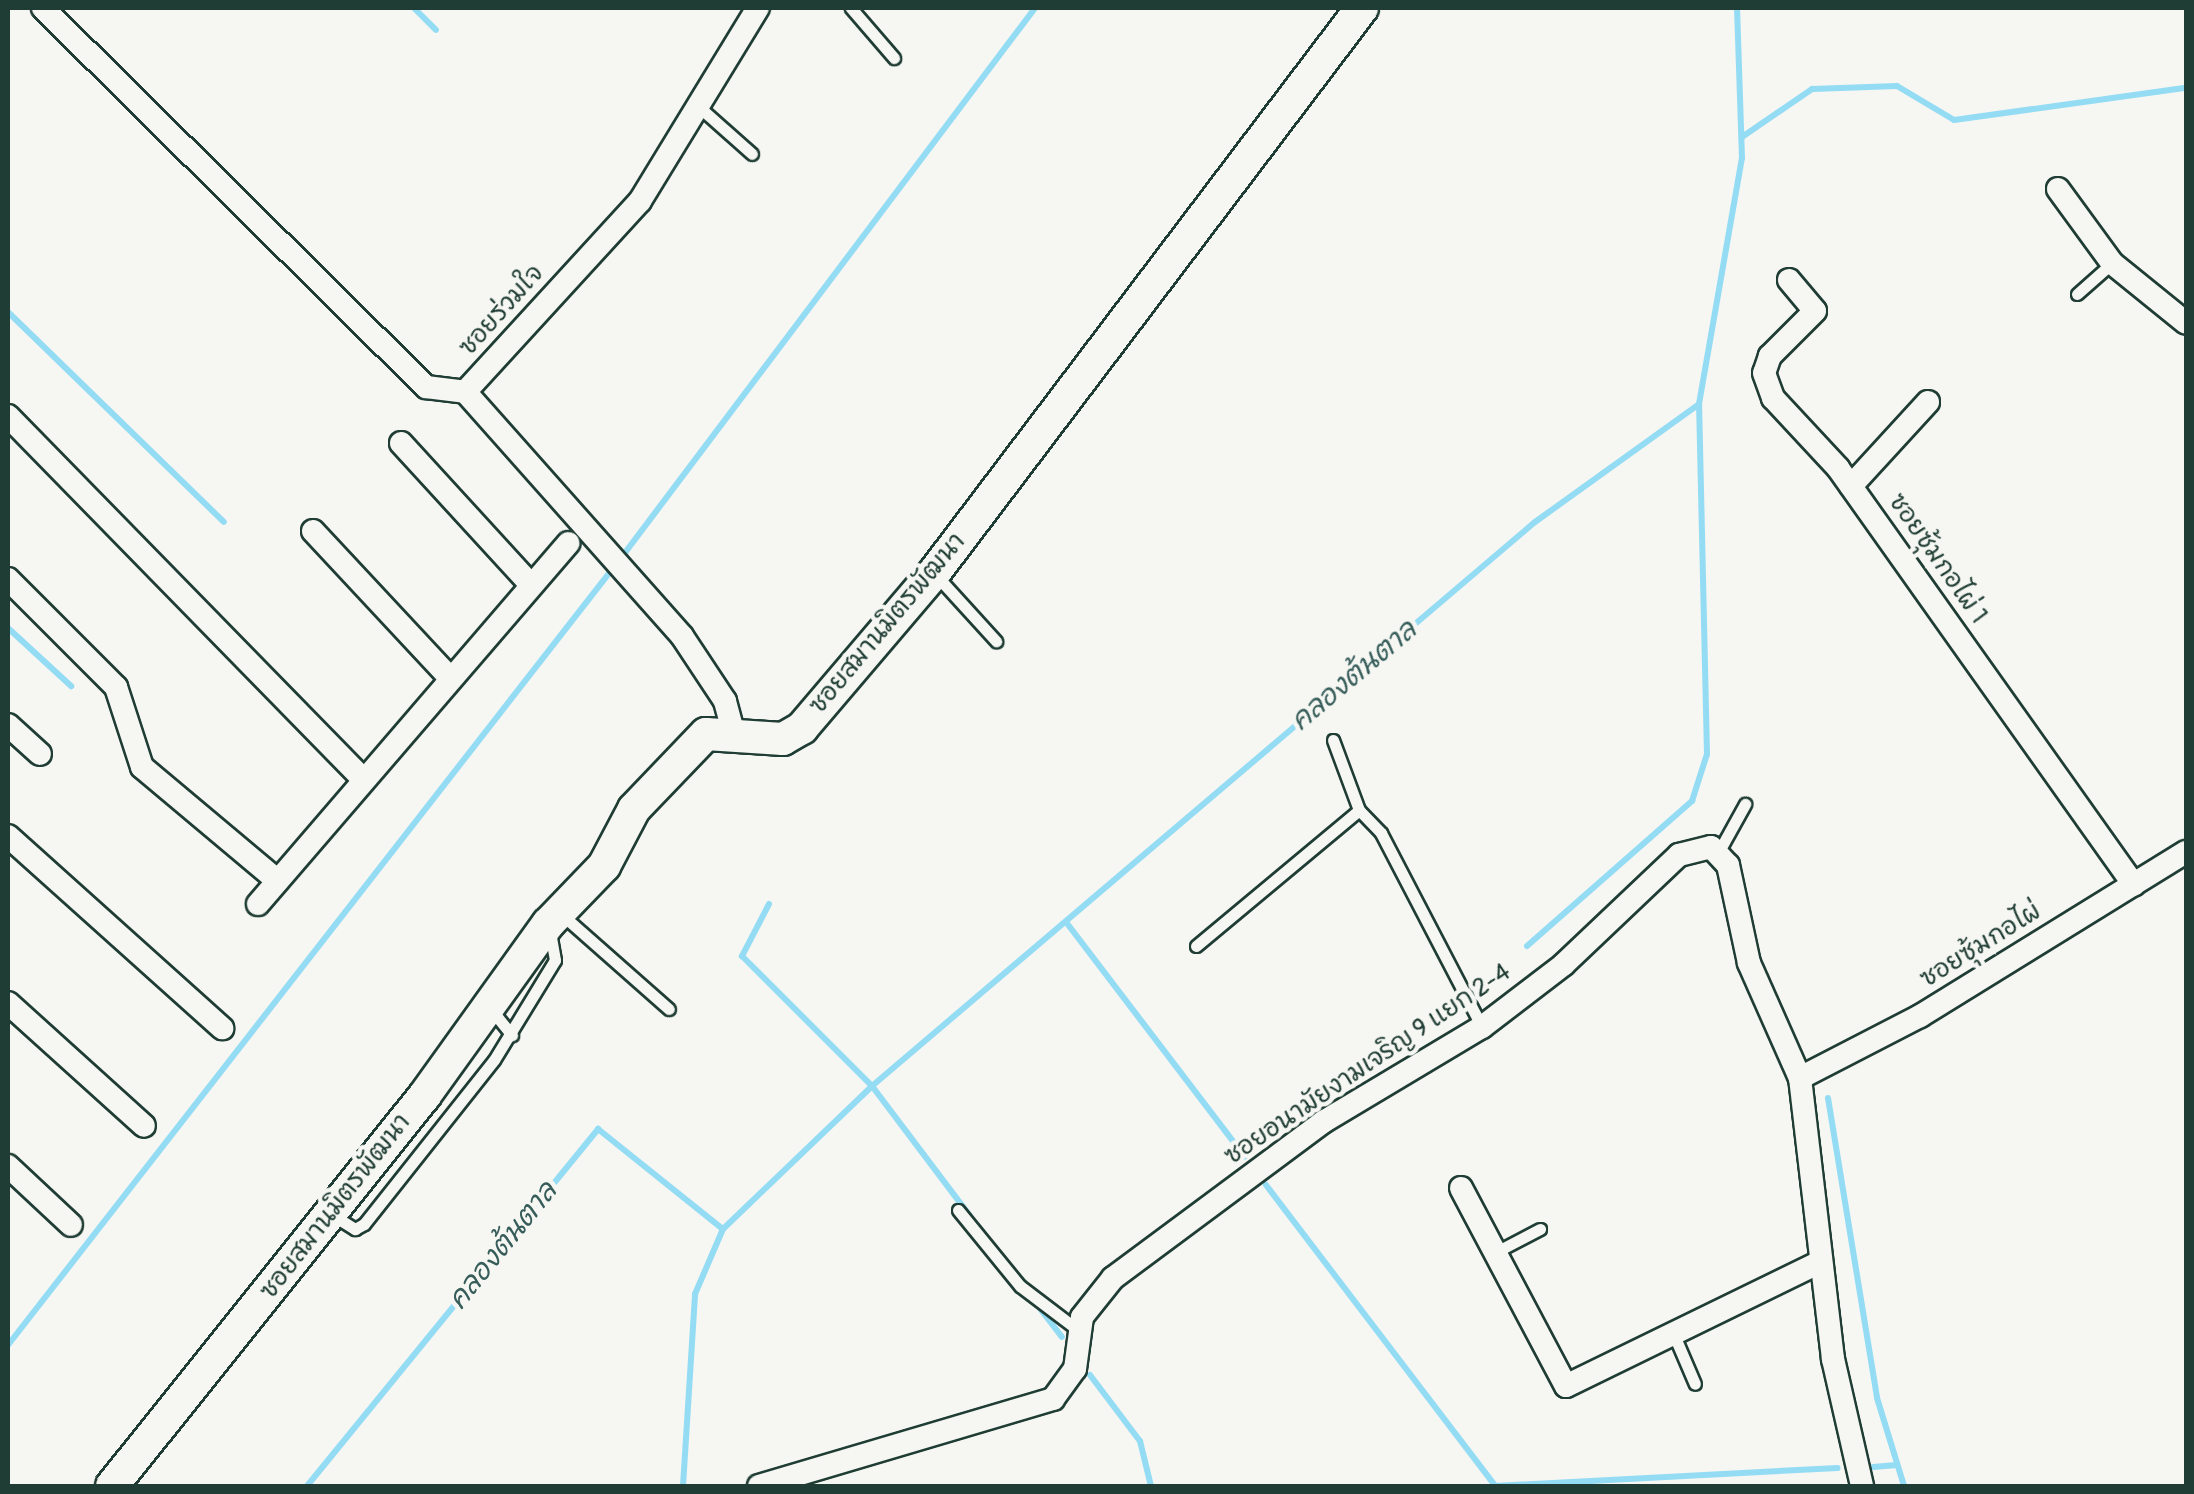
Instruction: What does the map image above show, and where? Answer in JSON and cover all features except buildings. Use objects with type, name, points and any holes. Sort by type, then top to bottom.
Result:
[{"type":"street","points":[[43,8],[426,387],[465,392]]},
{"type":"street","name":"ซอยร่วมใจ","points":[[733,731],[714,681],[648,597],[465,392],[640,201],[758,8]]},
{"type":"street","name":"ซอยสมานมิตรพัฒนา","points":[[112,1486],[331,1214],[438,1104],[486,1002],[552,917],[604,866],[634,809],[670,766],[699,738],[733,731],[783,740],[802,728],[934,573],[1362,8]]},
{"type":"street","points":[[2058,189],[2112,263],[2186,323]]},
{"type":"street","name":"ซอยซุ้มกอไผ่ 1","points":[[1789,280],[1815,311],[1770,356],[1765,385],[1851,486],[2134,885]]},
{"type":"street","points":[[1851,486],[1928,402]]},
{"type":"street","points":[[8,416],[364,780]]},
{"type":"street","points":[[402,444],[530,584]]},
{"type":"street","points":[[313,531],[450,678]]},
{"type":"street","points":[[258,904],[568,543]]},
{"type":"street","points":[[8,579],[116,687],[142,767],[278,881]]},
{"type":"street","points":[[8,725],[40,754]]},
{"type":"street","points":[[8,836],[222,1028]]},
{"type":"street","name":"ซอยอนามัยงามเจริญ 9 แยก 2-4","points":[[759,1486],[807,1480],[1053,1399],[1075,1368],[1078,1330],[1113,1278],[1269,1160],[1482,1027],[1563,965],[1679,855],[1700,847],[1718,851]]},
{"type":"street","points":[[1718,851],[1728,865],[1749,963],[1800,1078],[1820,1262],[1844,1424],[1862,1486]]},
{"type":"street","name":"ซอยซุ้มกอไผ่","points":[[1800,1078],[1920,1016],[2186,852]]},
{"type":"street","points":[[8,1002],[144,1126]]},
{"type":"street","points":[[8,1166],[70,1225]]},
{"type":"street","points":[[1461,1188],[1566,1386],[1820,1262]]},
{"type":"lane","points":[[851,8],[894,58]]},
{"type":"lane","points":[[698,106],[752,154]]},
{"type":"lane","points":[[2077,294],[2112,263]]},
{"type":"lane","points":[[934,573],[996,641]]},
{"type":"lane","points":[[1333,740],[1359,810],[1381,833],[1482,1027]]},
{"type":"lane","points":[[1718,851],[1745,804]]},
{"type":"lane","points":[[1196,946],[1359,810]]},
{"type":"lane","points":[[552,917],[670,1009]]},
{"type":"lane","points":[[438,1104],[512,1035],[555,960],[552,917]]},
{"type":"lane","points":[[486,1002],[512,1035]]},
{"type":"lane","points":[[958,1210],[1020,1286],[1078,1330]]},
{"type":"lane","points":[[1494,1253],[1540,1228]]},
{"type":"lane","points":[[1674,1335],[1695,1384]]},
{"type":"waterway","points":[[414,8],[436,30]]},
{"type":"waterway","points":[[621,558],[1035,8]]},
{"type":"waterway","name":"คลองต้นตาล","points":[[307,1486],[598,1129],[723,1229],[872,1086],[1535,522],[1699,404],[1742,158],[1737,8]]},
{"type":"waterway","points":[[1742,137],[1812,89],[1897,86],[1954,120],[2186,88]]},
{"type":"waterway","points":[[8,312],[224,522]]},
{"type":"waterway","points":[[1527,946],[1692,801],[1707,754],[1699,404]]},
{"type":"waterway","points":[[8,1345],[613,568]]},
{"type":"waterway","points":[[8,628],[71,686]]},
{"type":"waterway","points":[[769,904],[742,956],[872,1086],[970,1216]]},
{"type":"waterway","points":[[1066,922],[1245,1157]]},
{"type":"waterway","points":[[1828,1098],[1877,1398],[1904,1486]]},
{"type":"waterway","points":[[1266,1185],[1495,1486]]},
{"type":"waterway","name":"คลองต้นตาล","points":[[683,1486],[695,1294],[723,1229]]},
{"type":"waterway","points":[[1035,1302],[1062,1337]]},
{"type":"waterway","points":[[1090,1375],[1140,1441],[1151,1486]]},
{"type":"waterway","points":[[1873,1467],[1897,1465]]},
{"type":"waterway","points":[[1494,1486],[1838,1468]]}]
